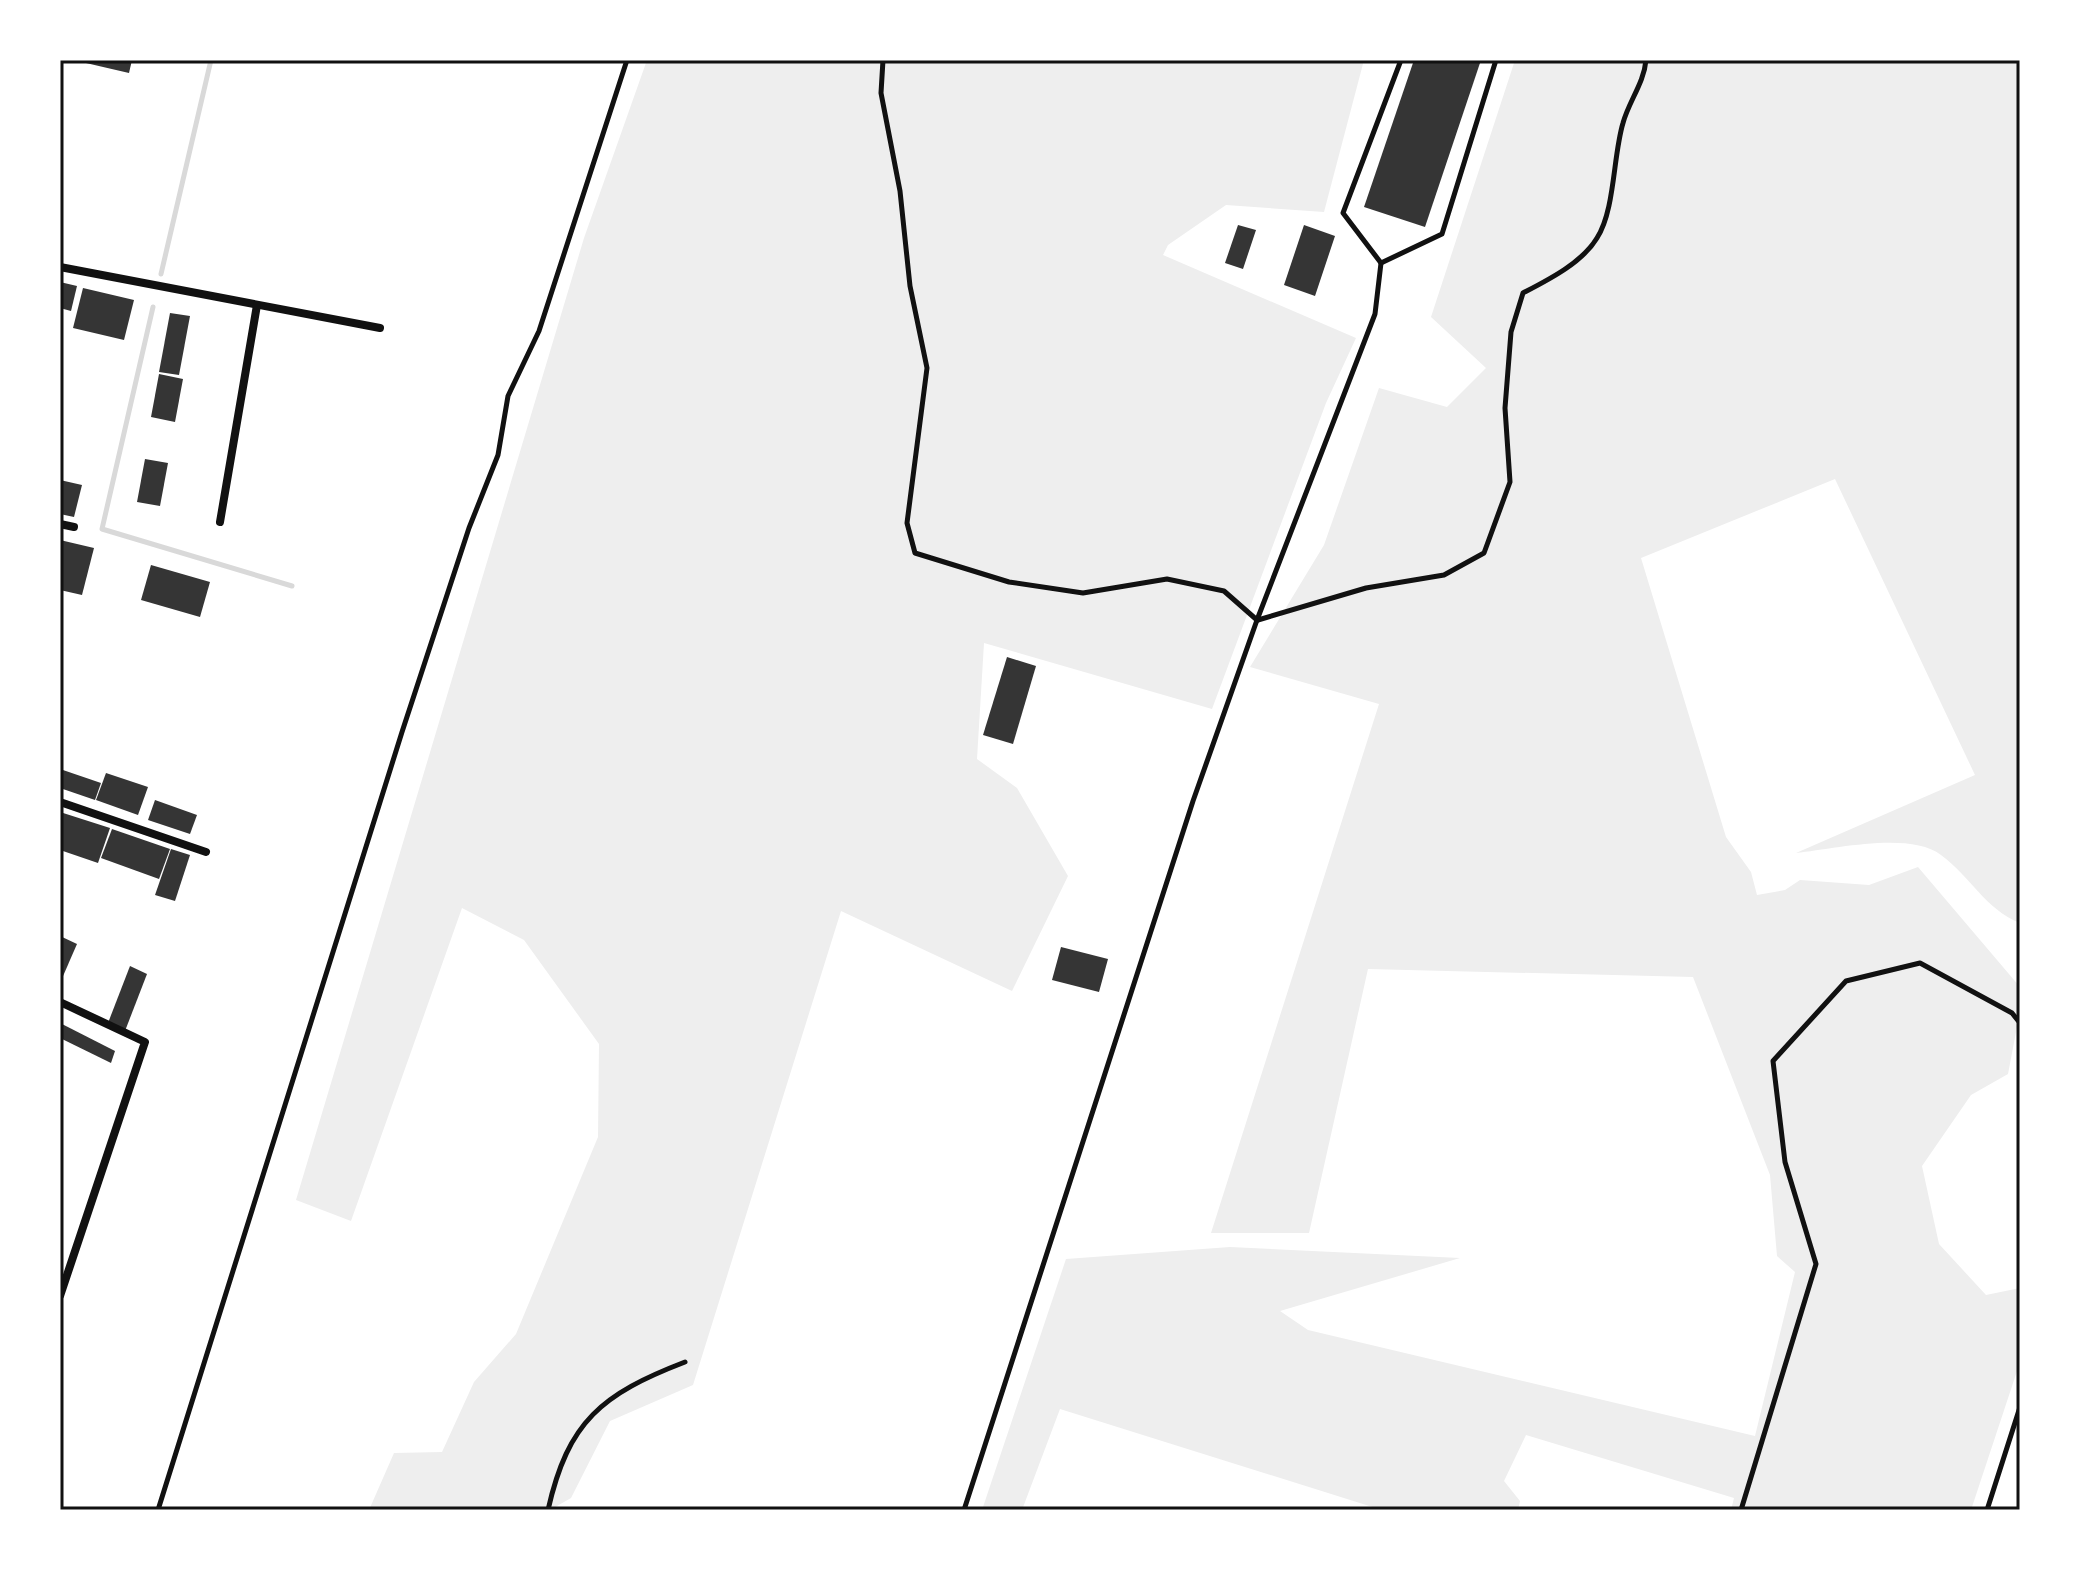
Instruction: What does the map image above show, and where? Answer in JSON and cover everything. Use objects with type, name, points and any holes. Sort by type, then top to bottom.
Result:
[{"type":"street","points":[[60,267],[380,328]]},
{"type":"street","points":[[220,522],[257,305]]},
{"type":"street","points":[[60,524],[74,527]]},
{"type":"street","points":[[60,802],[206,852]]},
{"type":"street","points":[[60,1002],[145,1042],[60,1296]]},
{"type":"lane","points":[[158,1510],[402,732],[469,528],[498,455],[508,396],[539,331],[627,60]]},
{"type":"lane","points":[[883,60],[881,93],[900,191],[910,286],[927,368],[907,523],[915,553],[1009,582],[1083,593],[1167,579],[1224,591],[1257,620]]},
{"type":"lane","points":[[964,1510],[1193,801],[1257,620],[1375,314],[1381,263],[1343,213],[1401,60]]},
{"type":"lane","points":[[1381,263],[1442,234],[1496,60]]},
{"type":"lane","points":[[1257,620],[1366,588],[1444,575],[1484,553],[1510,482],[1505,408],[1511,332],[1523,293],[1559,274],[1597,238],[1611,190],[1623,123],[1645,73],[1646,60]]},
{"type":"lane","points":[[1741,1510],[1816,1264],[1785,1162],[1773,1061],[1846,981],[1920,963],[2012,1013],[2020,1023]]},
{"type":"lane","points":[[548,1510],[559,1464],[593,1410],[649,1376],[685,1362]]},
{"type":"lane","points":[[1987,1510],[2020,1407]]},
{"type":"shaded area","points":[[647,60],[1364,60],[1324,212],[1226,205],[1168,245],[1163,255],[1356,338],[1326,403],[1212,709],[984,643],[977,759],[1017,788],[1068,876],[1012,991],[841,911],[693,1385],[610,1421],[571,1498],[550,1510],[369,1510],[394,1453],[442,1452],[474,1382],[516,1334],[598,1137],[599,1044],[524,940],[462,908],[351,1221],[296,1200],[584,238]]},
{"type":"shaded area","points":[[1515,60],[2020,60],[2020,923],[1997,910],[1952,864],[1927,848],[1892,843],[1796,853],[1975,775],[1835,479],[1641,558],[1726,837],[1751,872],[1757,895],[1785,890],[1800,880],[1869,885],[1918,867],[2020,987],[2020,1011],[2008,1074],[1971,1095],[1922,1166],[1939,1244],[1986,1295],[2020,1288],[2020,1362],[1971,1510],[1731,1510],[1734,1498],[1526,1435],[1504,1481],[1520,1501],[1518,1510],[1382,1510],[1060,1409],[1022,1510],[982,1510],[1066,1259],[1230,1247],[1460,1258],[1280,1311],[1308,1330],[1755,1436],[1795,1272],[1777,1256],[1770,1175],[1693,977],[1368,969],[1309,1233],[1211,1233],[1379,704],[1250,667],[1324,545],[1379,388],[1447,407],[1486,368],[1431,317]]},
{"type":"building","points":[[73,60],[132,60],[129,73]]},
{"type":"building","points":[[1414,60],[1481,60],[1425,227],[1364,207]]},
{"type":"building","points":[[1238,225],[1256,230],[1243,269],[1225,263]]},
{"type":"building","points":[[1304,225],[1335,236],[1315,296],[1284,285]]},
{"type":"building","points":[[60,282],[77,286],[71,311],[60,308]]},
{"type":"building","points":[[83,288],[134,300],[124,340],[73,328]]},
{"type":"building","points":[[170,313],[190,316],[179,375],[159,372]]},
{"type":"building","points":[[159,374],[183,379],[175,422],[151,417]]},
{"type":"building","points":[[145,459],[168,463],[160,506],[137,502]]},
{"type":"building","points":[[60,480],[82,485],[74,517],[60,514]]},
{"type":"building","points":[[60,540],[94,548],[82,595],[60,590]]},
{"type":"building","points":[[151,565],[210,582],[200,617],[141,600]]},
{"type":"building","points":[[1007,657],[1036,666],[1013,744],[983,735]]},
{"type":"building","points":[[60,769],[101,783],[95,800],[60,788]]},
{"type":"building","points":[[106,773],[148,787],[138,815],[96,800]]},
{"type":"building","points":[[155,800],[197,815],[190,834],[148,820]]},
{"type":"building","points":[[60,812],[110,828],[98,863],[60,850]]},
{"type":"building","points":[[112,829],[170,849],[159,879],[101,858]]},
{"type":"building","points":[[171,849],[190,855],[175,901],[155,895]]},
{"type":"building","points":[[60,936],[77,944],[60,983]]},
{"type":"building","points":[[1061,947],[1108,959],[1099,992],[1052,980]]},
{"type":"building","points":[[130,966],[147,974],[125,1031],[108,1023]]},
{"type":"building","points":[[60,1023],[115,1051],[111,1063],[60,1038]]},
{"type":"waterway","points":[[161,274],[211,60]]},
{"type":"waterway","points":[[153,307],[102,529],[292,586]]}]
